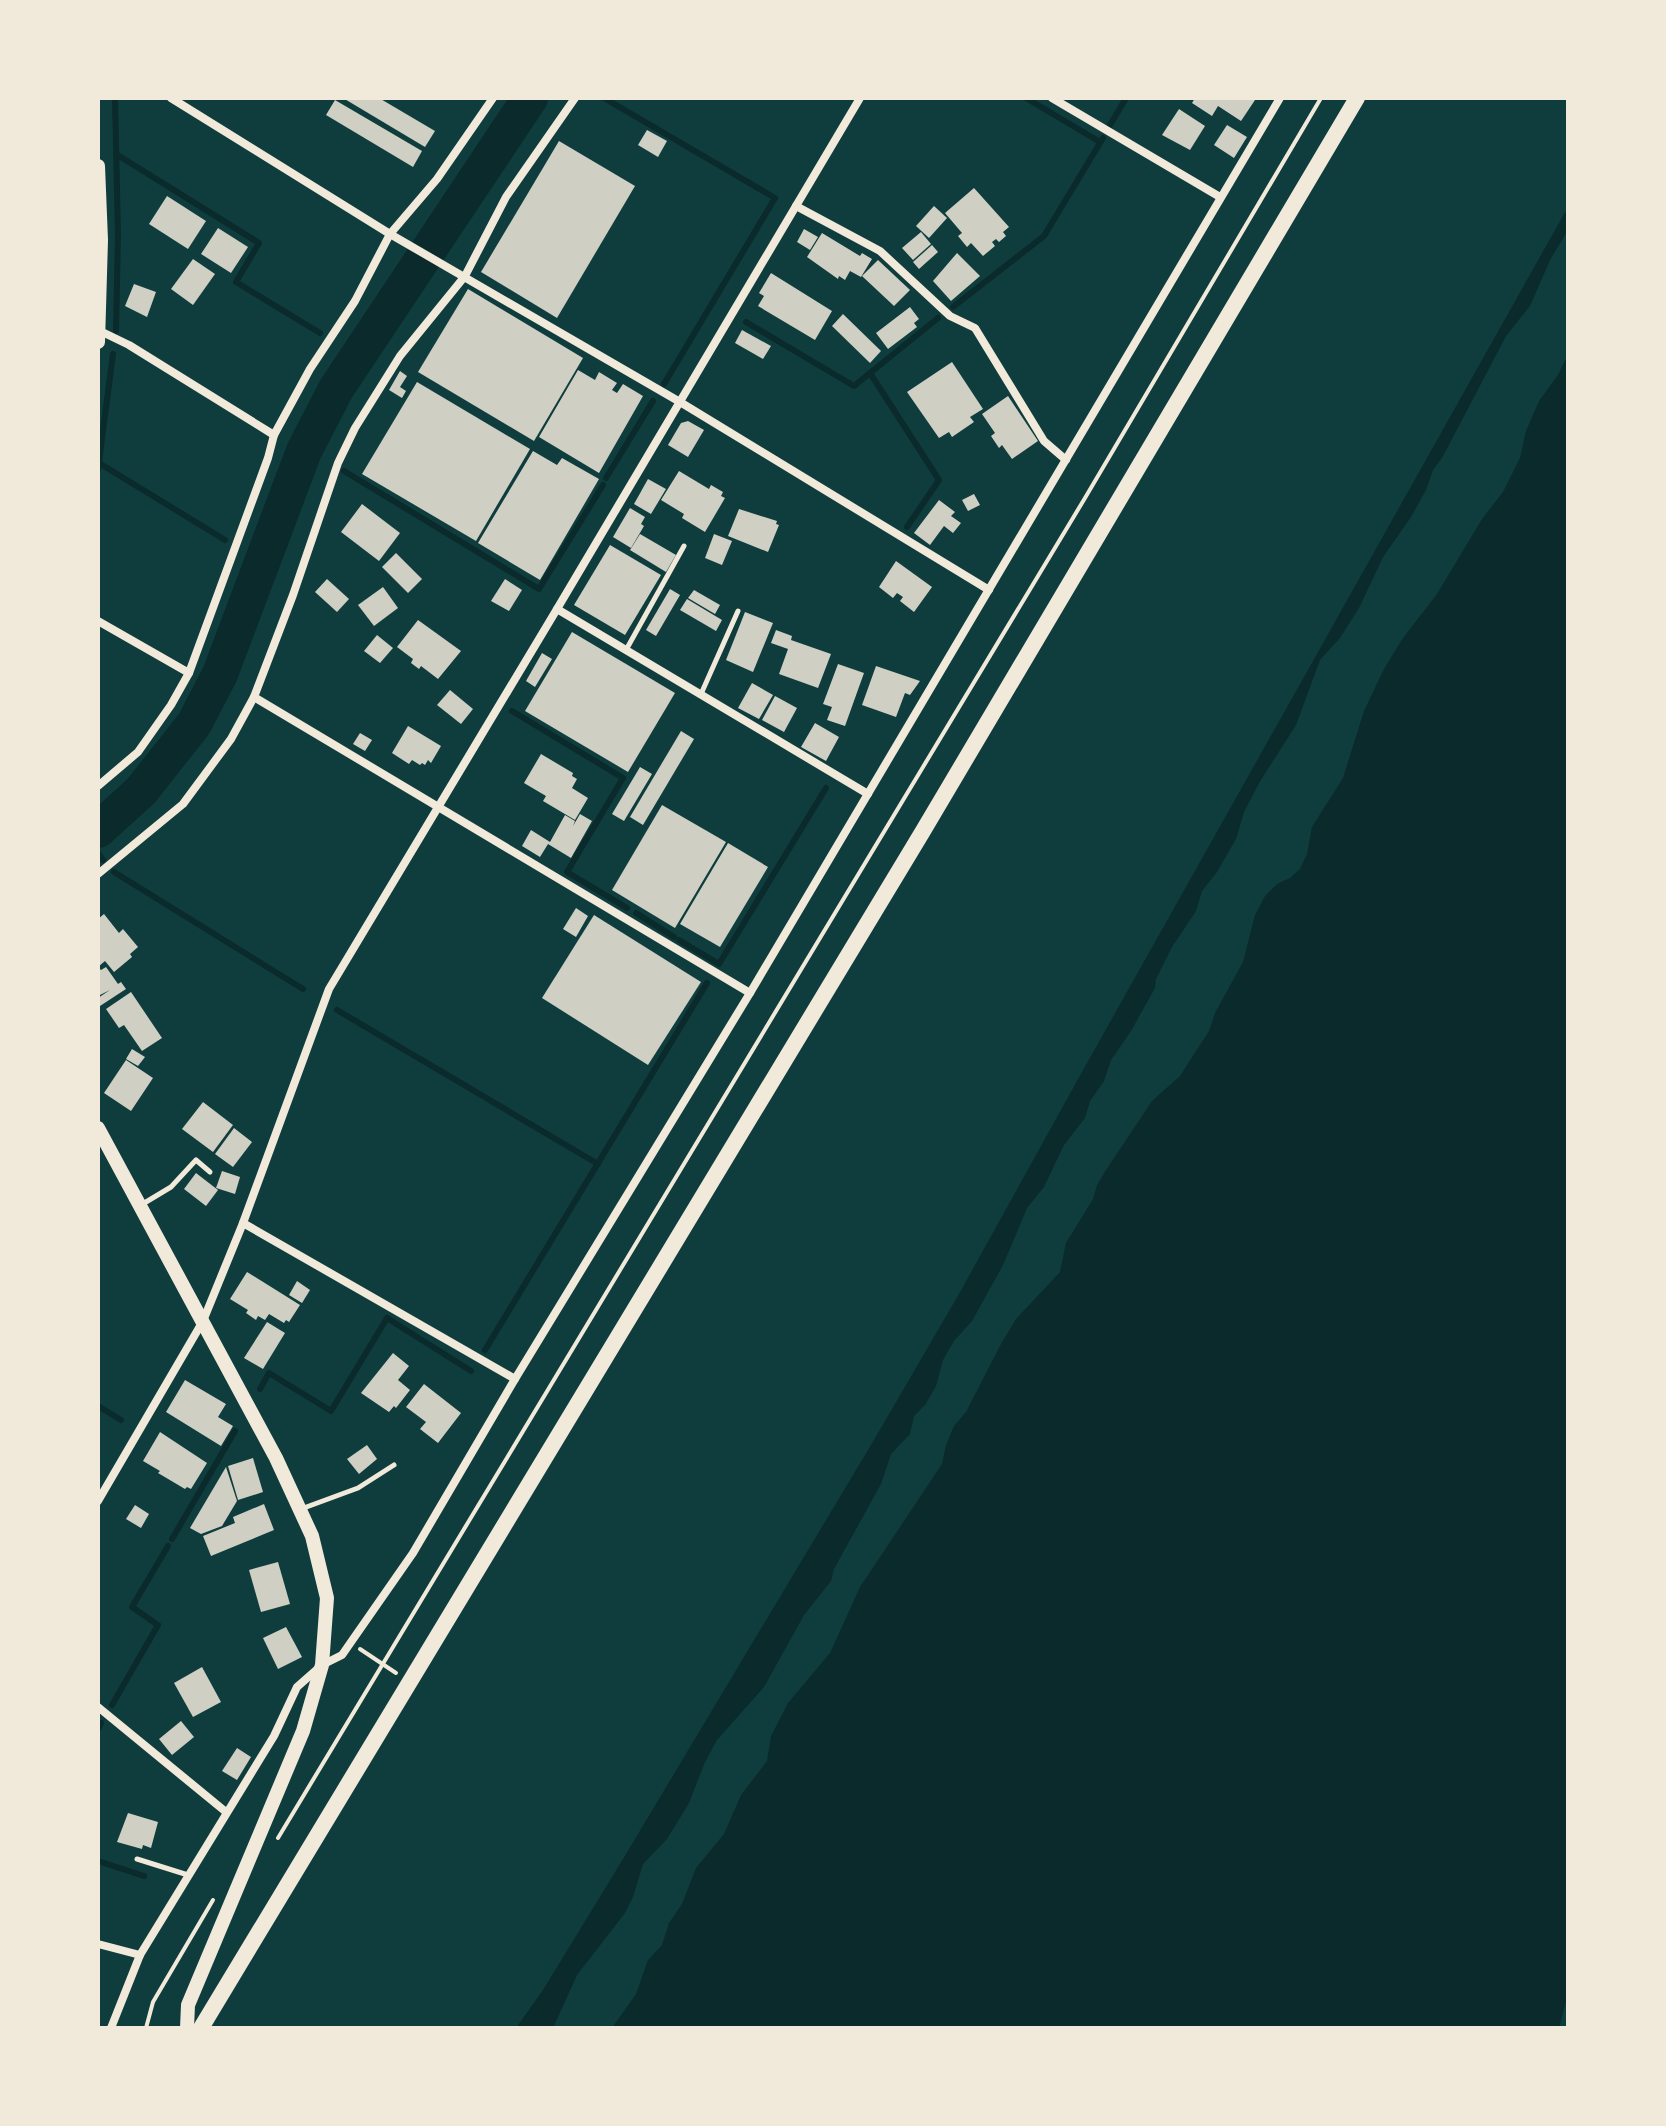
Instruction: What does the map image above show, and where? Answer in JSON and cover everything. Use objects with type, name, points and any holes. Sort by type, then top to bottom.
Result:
[{"type":"main road","points":[[201,2028],[931,817],[1357,98]]},
{"type":"main road","points":[[98,166],[98,334]]},
{"type":"main road","points":[[98,1128],[300,1509],[312,1536],[327,1598],[322,1665],[303,1731],[188,2005],[187,2028]]},
{"type":"street","points":[[171,98],[390,234],[680,402],[989,590]]},
{"type":"street","points":[[98,786],[138,752],[189,673],[274,435],[310,369],[363,288],[390,234],[437,179],[493,98]]},
{"type":"street","points":[[98,874],[183,804],[231,739],[254,697],[338,463],[355,428],[400,356],[465,276],[506,197],[575,98]]},
{"type":"street","points":[[98,1501],[203,1321],[243,1223],[329,989],[860,98]]},
{"type":"street","points":[[1052,98],[1220,197]]},
{"type":"street","points":[[111,2028],[140,1955],[274,1736],[297,1687],[322,1665],[342,1655],[413,1553],[750,993],[1280,98]]},
{"type":"street","points":[[796,206],[880,251],[950,316],[975,328],[1044,441],[1066,460]]},
{"type":"street","points":[[98,334],[274,435]]},
{"type":"street","points":[[557,609],[868,794]]},
{"type":"street","points":[[98,621],[189,673]]},
{"type":"street","points":[[254,697],[750,993]]},
{"type":"street","points":[[243,1223],[515,1379]]},
{"type":"street","points":[[98,1707],[226,1812]]},
{"type":"street","points":[[98,1944],[140,1955]]},
{"type":"lane","points":[[626,650],[684,546]]},
{"type":"lane","points":[[700,695],[738,611]]},
{"type":"lane","points":[[140,1205],[171,1187],[196,1160],[210,1172]]},
{"type":"lane","points":[[300,1509],[358,1488],[394,1465]]},
{"type":"lane","points":[[137,1859],[188,1875]]},
{"type":"path","points":[[271,1849],[1077,511],[1321,98]]},
{"type":"path","points":[[351,1643],[410,1682]]},
{"type":"path","points":[[146,2028],[153,2002],[216,1895]]},
{"type":"water","points":[[1568,207],[1568,230],[1550,260],[1530,306],[1506,336],[1411,517],[1383,557],[1359,608],[1340,638],[1320,660],[1296,725],[1259,783],[1244,812],[1236,839],[1202,891],[1196,911],[1172,947],[1156,979],[1155,988],[1111,1060],[1085,1118],[1064,1145],[1044,1187],[1027,1208],[1003,1265],[972,1321],[954,1341],[943,1360],[936,1386],[914,1416],[910,1434],[891,1454],[881,1484],[834,1569],[831,1581],[804,1615],[764,1687],[717,1740],[689,1803],[667,1839],[643,1864],[625,1913],[577,1975],[553,2028],[516,2028],[543,1990],[620,1864],[959,1294]]},
{"type":"water","points":[[1568,354],[1568,1994],[1559,2028],[612,2028],[636,1994],[648,1960],[662,1945],[669,1923],[682,1904],[696,1868],[724,1834],[741,1795],[767,1761],[771,1736],[788,1703],[830,1653],[860,1587],[942,1464],[954,1426],[966,1412],[1001,1344],[1016,1319],[1060,1272],[1066,1243],[1093,1199],[1106,1170],[1152,1101],[1180,1076],[1209,1031],[1215,1013],[1243,962],[1255,915],[1265,896],[1300,869],[1307,854],[1312,827],[1343,778],[1364,711],[1384,669],[1503,492],[1520,458],[1526,431],[1539,401],[1558,375]]},
{"type":"building","points":[[343,98],[379,98],[435,131],[425,147]]},
{"type":"building","points":[[1195,98],[1255,100],[1241,121],[1218,106],[1212,116],[1192,103]]},
{"type":"building","points":[[335,100],[422,151],[413,167],[326,115]]},
{"type":"building","points":[[1179,109],[1205,126],[1190,150],[1162,135]]},
{"type":"building","points":[[1227,125],[1247,137],[1234,158],[1214,145]]},
{"type":"building","points":[[647,130],[667,141],[658,157],[638,145]]},
{"type":"building","points":[[559,141],[635,186],[557,318],[481,272]]},
{"type":"building","points":[[974,188],[1009,227],[1003,232],[1006,236],[999,242],[996,239],[992,242],[995,246],[983,256],[971,243],[967,247],[958,236],[962,233],[945,213]]},
{"type":"building","points":[[167,196],[206,221],[188,249],[149,224]]},
{"type":"building","points":[[934,206],[947,218],[929,238],[916,226]]},
{"type":"building","points":[[218,228],[248,247],[231,273],[201,254]]},
{"type":"building","points":[[804,229],[818,237],[810,250],[797,242]]},
{"type":"building","points":[[921,232],[931,244],[913,260],[902,248]]},
{"type":"building","points":[[822,233],[860,256],[862,253],[872,259],[861,277],[850,271],[845,280],[839,276],[838,279],[807,257]]},
{"type":"building","points":[[932,245],[938,252],[919,269],[913,262]]},
{"type":"building","points":[[957,253],[980,276],[951,301],[933,281]]},
{"type":"building","points":[[193,259],[215,274],[193,305],[171,289]]},
{"type":"building","points":[[878,260],[910,290],[894,306],[862,276]]},
{"type":"building","points":[[771,273],[832,311],[815,340],[758,306],[764,296],[759,293]]},
{"type":"building","points":[[134,284],[156,292],[147,317],[125,306]]},
{"type":"building","points":[[468,289],[583,358],[534,441],[418,372]]},
{"type":"building","points":[[910,307],[919,319],[914,323],[917,327],[888,349],[876,333]]},
{"type":"building","points":[[843,314],[881,351],[870,363],[832,326]]},
{"type":"building","points":[[742,330],[771,346],[763,359],[735,343]]},
{"type":"building","points":[[952,362],[983,409],[970,417],[974,422],[952,437],[949,432],[939,438],[907,392]]},
{"type":"building","points":[[578,370],[595,380],[599,372],[617,383],[612,390],[617,393],[623,384],[643,396],[599,473],[539,437]]},
{"type":"building","points":[[400,371],[407,376],[400,387],[406,391],[402,398],[389,390]]},
{"type":"building","points":[[417,382],[530,449],[476,541],[362,474]]},
{"type":"building","points":[[1008,396],[1038,441],[1012,459],[991,436],[995,433],[982,414]]},
{"type":"building","points":[[688,421],[704,430],[688,457],[668,445],[681,423]]},
{"type":"building","points":[[533,451],[557,465],[562,458],[599,479],[540,580],[478,543]]},
{"type":"building","points":[[679,471],[709,489],[711,485],[723,492],[721,496],[725,498],[705,532],[661,500]]},
{"type":"building","points":[[648,479],[666,489],[651,514],[634,504]]},
{"type":"building","points":[[974,494],[980,505],[968,511],[962,500]]},
{"type":"building","points":[[939,500],[955,512],[951,516],[961,523],[953,533],[944,526],[930,545],[914,533]]},
{"type":"building","points":[[362,504],[400,533],[379,561],[341,532]]},
{"type":"building","points":[[630,508],[645,517],[641,524],[644,526],[631,548],[613,537]]},
{"type":"building","points":[[739,509],[777,521],[779,525],[768,552],[728,536]]},
{"type":"building","points":[[640,534],[676,555],[666,572],[630,550]]},
{"type":"building","points":[[714,534],[732,541],[722,565],[705,558]]},
{"type":"building","points":[[610,545],[661,575],[625,635],[574,605]]},
{"type":"building","points":[[396,553],[422,579],[408,593],[382,567]]},
{"type":"building","points":[[896,561],[932,587],[914,612],[900,601],[903,597],[897,593],[893,598],[879,587]]},
{"type":"building","points":[[327,579],[349,599],[337,612],[315,592]]},
{"type":"building","points":[[505,579],[522,590],[509,611],[491,601]]},
{"type":"building","points":[[383,587],[398,608],[374,626],[358,605]]},
{"type":"building","points":[[670,589],[680,595],[656,636],[646,630]]},
{"type":"building","points":[[694,590],[720,605],[715,614],[688,598]]},
{"type":"building","points":[[687,599],[722,620],[716,631],[680,610]]},
{"type":"building","points":[[745,612],[773,623],[753,672],[726,660]]},
{"type":"building","points":[[418,620],[461,651],[438,679],[421,666],[419,669],[411,663],[413,659],[397,647]]},
{"type":"building","points":[[776,630],[792,636],[791,640],[831,654],[818,688],[779,674],[788,649],[771,643]]},
{"type":"building","points":[[572,632],[675,693],[628,772],[525,711]]},
{"type":"building","points":[[377,635],[393,648],[380,663],[364,651]]},
{"type":"building","points":[[542,653],[552,659],[535,687],[526,681]]},
{"type":"building","points":[[838,664],[864,673],[845,726],[827,720],[832,707],[823,704]]},
{"type":"building","points":[[876,666],[920,681],[910,695],[905,693],[896,717],[862,705]]},
{"type":"building","points":[[752,683],[773,695],[759,719],[738,708]]},
{"type":"building","points":[[450,690],[473,709],[461,724],[437,705]]},
{"type":"building","points":[[775,696],[797,708],[784,732],[762,720]]},
{"type":"building","points":[[815,723],[839,737],[826,761],[801,747]]},
{"type":"building","points":[[408,726],[441,746],[431,763],[428,760],[425,765],[420,765],[412,760],[409,764],[392,753]]},
{"type":"building","points":[[681,731],[694,739],[643,825],[630,817]]},
{"type":"building","points":[[360,733],[372,740],[365,751],[353,744]]},
{"type":"building","points":[[541,754],[573,773],[572,776],[577,779],[572,788],[588,798],[575,820],[543,801],[546,796],[524,783]]},
{"type":"building","points":[[640,767],[652,774],[624,821],[612,814]]},
{"type":"building","points":[[662,805],[726,842],[675,928],[612,890]]},
{"type":"building","points":[[580,814],[592,821],[571,858],[548,844],[540,857],[522,846],[531,830],[550,842],[565,815],[575,821],[573,826]]},
{"type":"building","points":[[728,843],[768,867],[720,947],[680,924]]},
{"type":"building","points":[[576,908],[588,916],[576,937],[563,929]]},
{"type":"building","points":[[104,914],[119,933],[123,929],[138,947],[130,954],[132,957],[114,972],[105,961],[98,967],[98,919]]},
{"type":"building","points":[[594,915],[701,982],[648,1065],[542,998]]},
{"type":"building","points":[[98,967],[101,970],[106,967],[118,984],[121,982],[126,989],[100,1006],[98,998],[110,990],[98,996]]},
{"type":"building","points":[[131,992],[162,1038],[142,1051],[124,1025],[119,1028],[106,1009]]},
{"type":"building","points":[[132,1049],[145,1057],[138,1066],[126,1059]]},
{"type":"building","points":[[126,1060],[153,1078],[131,1111],[104,1093]]},
{"type":"building","points":[[203,1102],[233,1125],[213,1152],[182,1129]]},
{"type":"building","points":[[234,1128],[252,1142],[233,1167],[215,1154]]},
{"type":"building","points":[[222,1171],[240,1177],[235,1194],[216,1188]]},
{"type":"building","points":[[196,1173],[218,1190],[206,1206],[184,1189]]},
{"type":"building","points":[[247,1272],[300,1305],[289,1322],[286,1320],[284,1323],[269,1314],[265,1320],[258,1316],[256,1320],[246,1313],[248,1310],[230,1299]]},
{"type":"building","points":[[297,1281],[310,1290],[302,1303],[289,1295]]},
{"type":"building","points":[[267,1322],[285,1333],[263,1369],[244,1358]]},
{"type":"building","points":[[393,1353],[409,1366],[398,1380],[410,1390],[389,1412],[361,1393]]},
{"type":"building","points":[[185,1380],[226,1404],[218,1417],[233,1426],[221,1446],[166,1412]]},
{"type":"building","points":[[424,1384],[461,1413],[438,1443],[420,1429],[426,1422],[406,1407]]},
{"type":"building","points":[[160,1432],[207,1463],[191,1489],[185,1489],[143,1461]]},
{"type":"building","points":[[367,1445],[377,1459],[359,1474],[347,1459]]},
{"type":"building","points":[[253,1458],[263,1492],[238,1500],[228,1466]]},
{"type":"building","points":[[226,1467],[237,1501],[222,1526],[201,1534],[190,1528]]},
{"type":"building","points":[[264,1504],[274,1530],[211,1556],[203,1536],[235,1523],[233,1517]]},
{"type":"building","points":[[135,1505],[149,1514],[141,1528],[126,1519]]},
{"type":"building","points":[[278,1562],[290,1604],[261,1612],[249,1570]]},
{"type":"building","points":[[286,1627],[302,1657],[278,1669],[263,1638]]},
{"type":"building","points":[[202,1667],[221,1702],[193,1717],[174,1683]]},
{"type":"building","points":[[181,1721],[194,1737],[172,1755],[159,1739]]},
{"type":"building","points":[[237,1748],[251,1757],[237,1780],[222,1771]]},
{"type":"building","points":[[128,1813],[158,1822],[151,1848],[143,1845],[142,1849],[117,1842]]},
{"type":"waterway","points":[[115,98],[118,236],[116,331]]},
{"type":"waterway","points":[[98,830],[141,791],[194,724],[220,674],[304,451],[336,389],[530,98]]},
{"type":"waterway","points":[[604,98],[775,198],[664,384]]},
{"type":"waterway","points":[[1026,98],[1100,142]]},
{"type":"waterway","points":[[1110,125],[1126,98]]},
{"type":"waterway","points":[[953,307],[1044,236],[1103,138]]},
{"type":"waterway","points":[[116,154],[259,243],[236,282],[320,333]]},
{"type":"waterway","points":[[746,322],[854,386],[938,318]]},
{"type":"waterway","points":[[98,469],[113,354]]},
{"type":"waterway","points":[[870,373],[939,480],[907,527]]},
{"type":"waterway","points":[[606,478],[653,401]]},
{"type":"waterway","points":[[99,463],[225,540]]},
{"type":"waterway","points":[[344,471],[539,589],[603,485]]},
{"type":"waterway","points":[[512,711],[623,778],[567,872],[627,908]]},
{"type":"waterway","points":[[679,940],[719,964],[826,788]]},
{"type":"waterway","points":[[98,853],[103,860]]},
{"type":"waterway","points":[[114,872],[303,989]]},
{"type":"waterway","points":[[636,913],[674,937]]},
{"type":"waterway","points":[[485,1350],[707,983]]},
{"type":"waterway","points":[[337,1010],[598,1164]]},
{"type":"waterway","points":[[260,1389],[269,1373],[331,1411],[387,1318],[471,1371]]},
{"type":"waterway","points":[[98,1406],[121,1420]]},
{"type":"waterway","points":[[172,1539],[235,1431]]},
{"type":"waterway","points":[[112,1705],[158,1625],[132,1607],[168,1546]]},
{"type":"waterway","points":[[98,1729],[101,1723]]},
{"type":"waterway","points":[[98,1861],[144,1876]]}]
